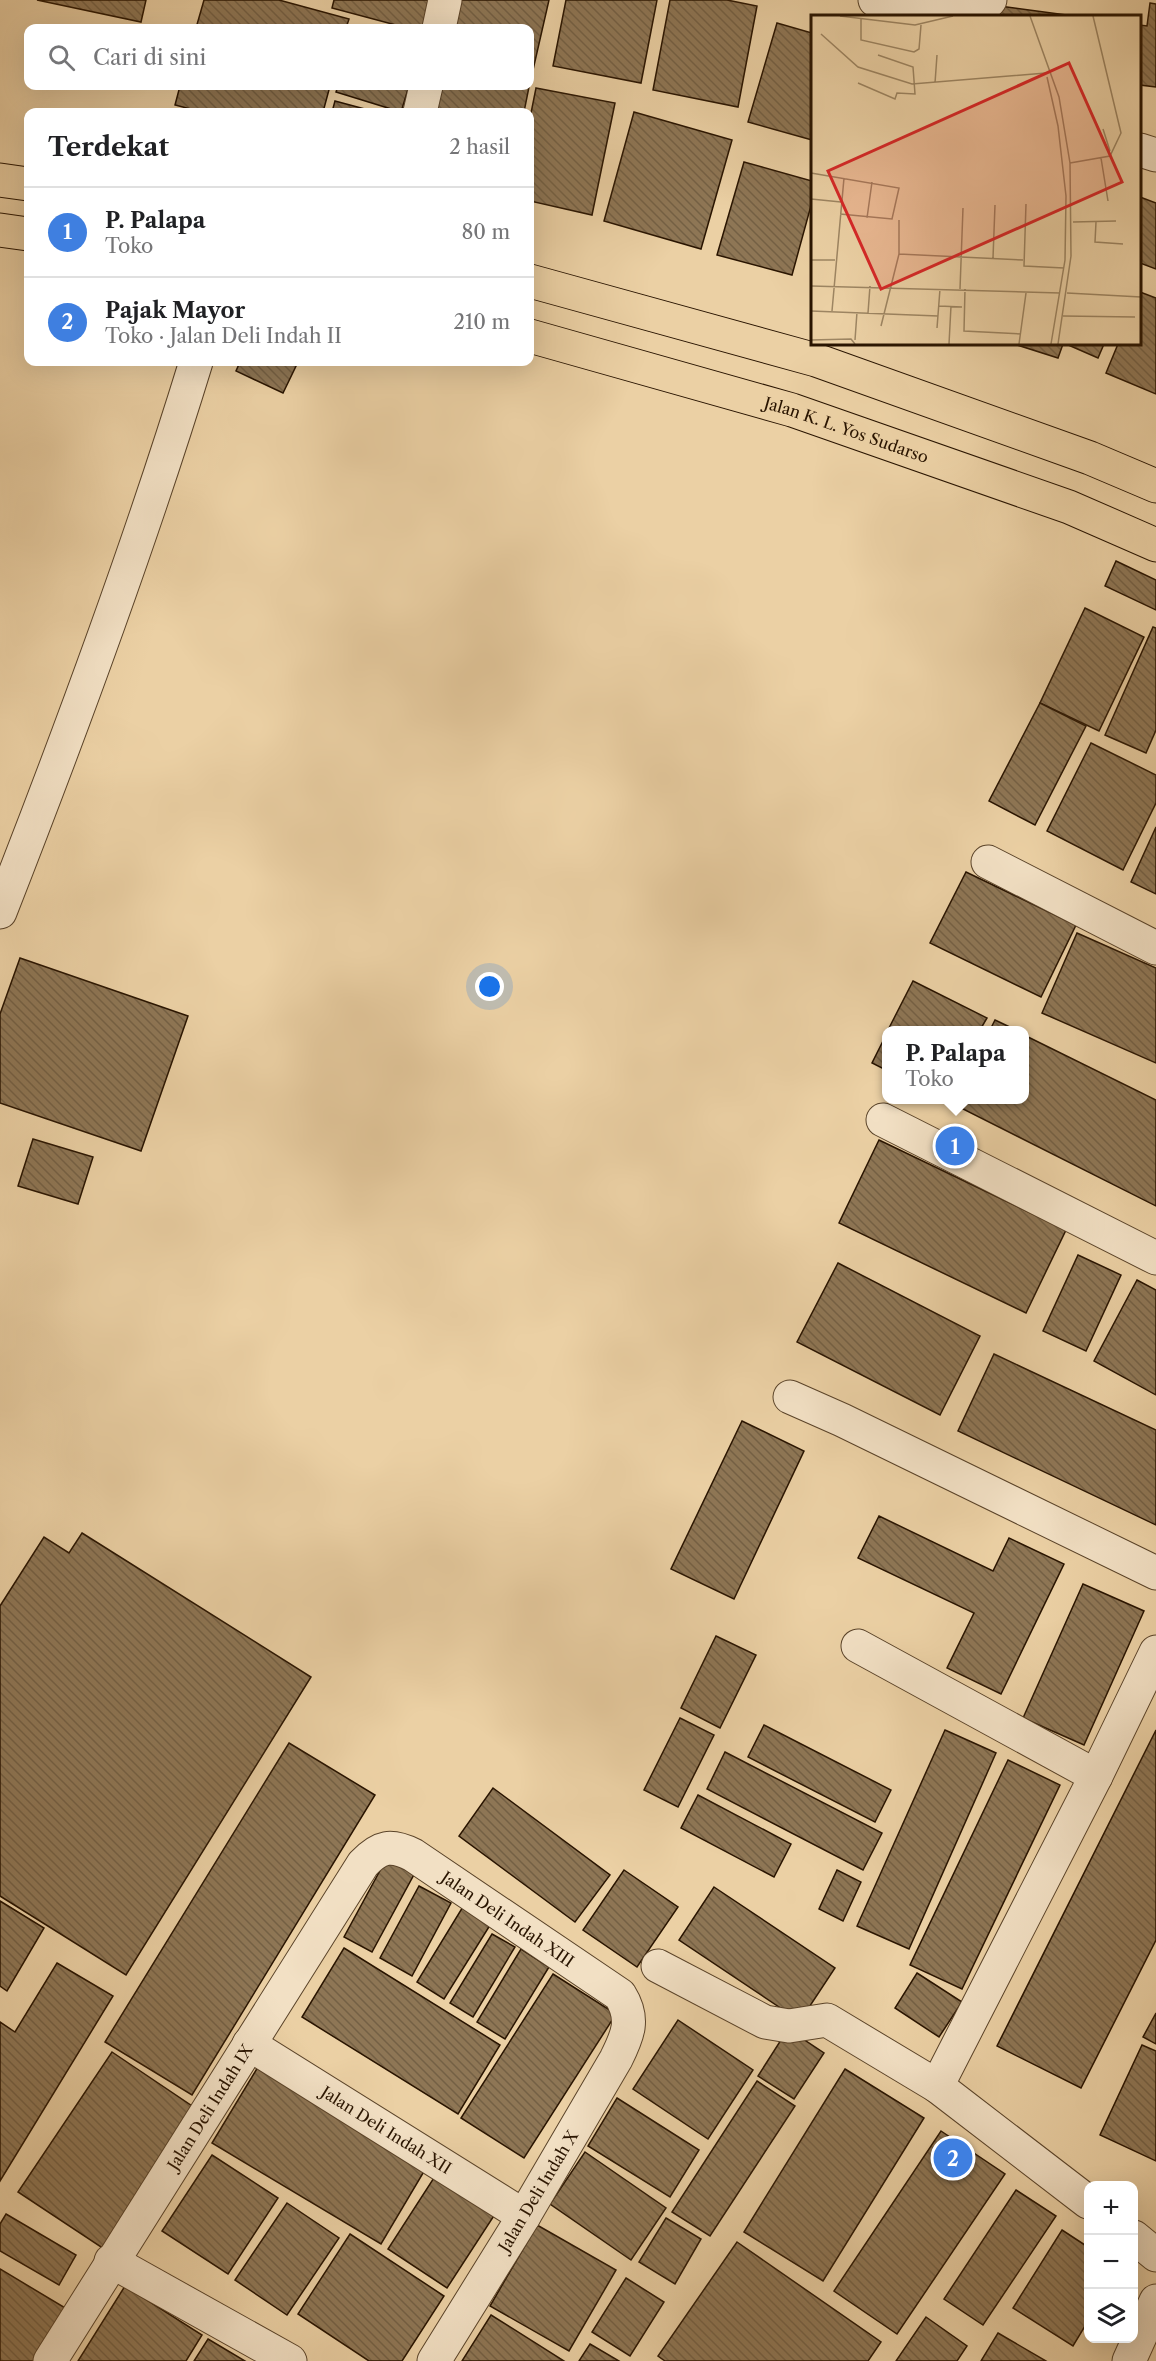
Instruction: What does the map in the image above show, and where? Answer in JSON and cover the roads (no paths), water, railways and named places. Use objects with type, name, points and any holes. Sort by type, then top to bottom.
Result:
[{"type":"highway","points":[[0,180],[24,183]]},
{"type":"highway","points":[[0,230],[24,233]]},
{"type":"highway","points":[[534,282],[819,352],[1156,486]]},
{"type":"highway","name":"Jalan K. L. Yos Sudarso","points":[[534,337],[792,410],[1069,507],[1156,545]]},
{"type":"street","points":[[440,24],[445,0]]},
{"type":"street","points":[[955,15],[977,13],[990,0]]},
{"type":"street","points":[[893,8],[932,15]]},
{"type":"street","points":[[421,108],[425,90]]},
{"type":"street","points":[[1141,150],[1156,155]]},
{"type":"street","points":[[0,912],[44,800],[134,554],[195,366]]},
{"type":"street","points":[[988,862],[1156,948]]},
{"type":"street","points":[[883,1120],[1156,1258]]},
{"type":"street","points":[[790,1397],[842,1420],[1156,1573]]},
{"type":"street","points":[[858,1646],[1096,1776]]},
{"type":"street","points":[[937,2086],[1096,1776],[1156,1652]]},
{"type":"street","name":"Jalan Deli Indah XIII","points":[[371,1855],[379,1850],[392,1847],[413,1855],[620,1995],[629,2015]]},
{"type":"street","name":"Jalan Deli Indah IX","points":[[50,2361],[111,2261],[363,1864],[371,1855]]},
{"type":"street","points":[[658,1966],[765,2022],[789,2026],[827,2020],[937,2086],[1084,2198]]},
{"type":"street","name":"Jalan Deli Indah X","points":[[434,2361],[524,2216],[616,2059],[625,2041],[629,2015]]},
{"type":"street","name":"Jalan Deli Indah XII","points":[[249,2044],[524,2216]]},
{"type":"street","points":[[1138,2240],[1156,2255]]},
{"type":"street","points":[[111,2261],[290,2361]]},
{"type":"street","points":[[1128,2361],[1156,2301]]},
{"type":"place","name":"P. Palapa","points":[[955,1146]]},
{"type":"place","name":"Pajak Mayor","points":[[953,2158]]}]
